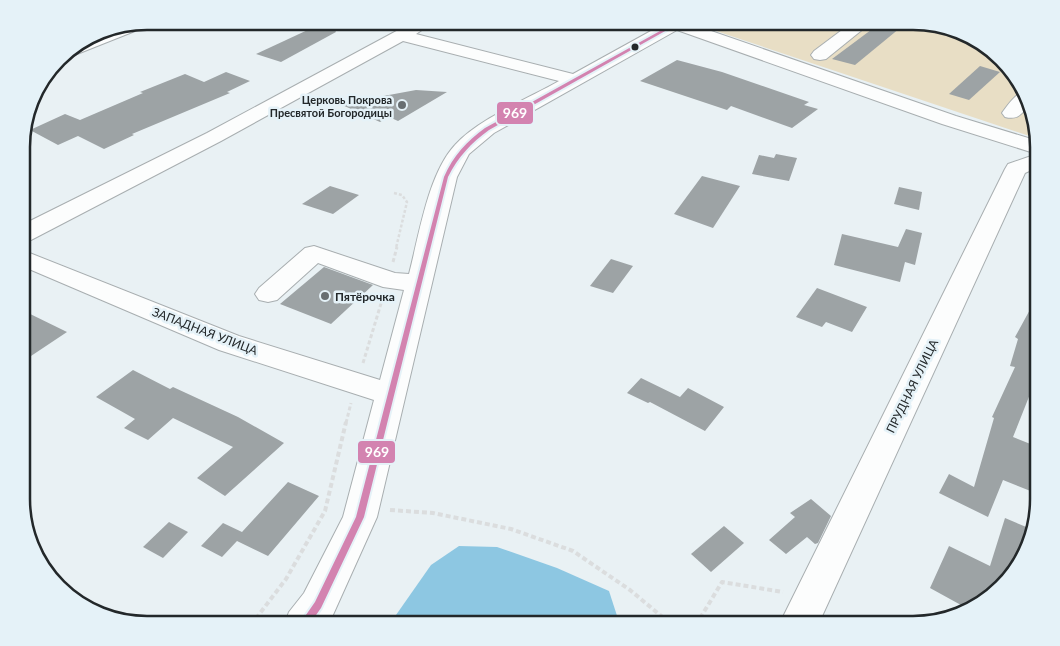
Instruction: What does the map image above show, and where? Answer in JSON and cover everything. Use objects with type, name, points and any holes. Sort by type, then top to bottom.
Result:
[{"type":"street","points":[[30,231],[214,137],[410,30]]},
{"type":"street","points":[[310,616],[318,605],[360,517],[446,177],[453,159],[465,144],[487,129],[665,30]]},
{"type":"street","points":[[698,30],[949,120],[1030,145]]},
{"type":"street","points":[[820,55],[853,30]]},
{"type":"street","points":[[401,35],[576,80]]},
{"type":"street","points":[[1012,113],[1021,102]]},
{"type":"street","name":"ПРУДНАЯ УЛИЦА","points":[[802,616],[1016,169],[1030,163]]},
{"type":"street","points":[[268,294],[314,254],[389,280],[420,283]]},
{"type":"street","name":"ЗАПАДНАЯ УЛИЦА","points":[[30,260],[229,343],[392,395]]},
{"type":"path","points":[[258,616],[286,579],[325,511],[356,384],[389,280],[407,202],[402,195],[394,193]]},
{"type":"path","points":[[386,509],[433,513],[511,529],[573,551],[630,590],[661,616]]},
{"type":"path","points":[[701,616],[722,582],[811,597]]},
{"type":"shaded area","points":[[713,30],[913,30],[943,34],[958,39],[984,54],[1006,76],[1021,102],[1030,136]]},
{"type":"water","points":[[459,546],[497,547],[557,568],[609,591],[617,616],[395,616],[431,565]]},
{"type":"building","points":[[308,30],[335,30],[336,32],[281,62],[256,54]]},
{"type":"building","points":[[871,30],[898,30],[855,65],[832,59]]},
{"type":"building","points":[[677,60],[722,72],[809,102],[804,105],[818,109],[792,128],[731,106],[727,110],[640,81]]},
{"type":"building","points":[[980,66],[1000,72],[969,100],[949,94]]},
{"type":"building","points":[[226,72],[250,81],[227,92],[230,93],[132,134],[134,135],[104,149],[78,136],[58,145],[31,131],[65,114],[80,120],[143,93],[140,92],[185,74],[204,82]]},
{"type":"building","name":"Церковь Покрова Пресвятой Богородицы","points":[[416,90],[447,92],[398,121],[389,117],[380,122],[340,104]]},
{"type":"building","points":[[776,154],[797,158],[789,181],[752,174],[759,155],[774,158]]},
{"type":"building","points":[[702,176],[740,186],[713,228],[674,214]]},
{"type":"building","points":[[330,186],[359,195],[333,214],[302,204]]},
{"type":"building","points":[[899,187],[922,192],[919,210],[894,204]]},
{"type":"building","points":[[906,229],[922,233],[915,265],[905,262],[900,282],[834,265],[842,234],[898,247]]},
{"type":"building","points":[[611,259],[633,266],[613,293],[590,286]]},
{"type":"building","name":"Пятёрочка","points":[[324,267],[373,285],[331,324],[280,304]]},
{"type":"building","points":[[817,288],[867,307],[852,332],[826,322],[822,327],[796,317]]},
{"type":"building","points":[[1030,310],[1030,394],[1013,437],[1030,444],[1030,491],[1003,480],[988,517],[939,493],[949,474],[974,487],[994,418],[992,417],[1015,367],[1010,366],[1018,339],[1015,337]]},
{"type":"building","points":[[30,314],[67,332],[30,357]]},
{"type":"building","points":[[133,370],[170,389],[173,387],[238,417],[284,443],[225,496],[197,478],[233,447],[173,418],[148,440],[124,428],[135,419],[96,397]]},
{"type":"building","points":[[641,378],[680,397],[688,388],[724,407],[705,431],[650,402],[648,403],[627,393]]},
{"type":"building","points":[[288,482],[319,496],[268,556],[237,541],[222,557],[201,546],[223,523],[242,532]]},
{"type":"building","points":[[811,499],[831,516],[818,543],[815,544],[807,537],[786,554],[769,540],[795,517],[790,513]]},
{"type":"building","points":[[1005,518],[1027,527],[1021,544],[1010,564],[990,587],[978,596],[962,605],[930,588],[949,546],[990,566]]},
{"type":"building","points":[[169,522],[188,532],[163,558],[143,547]]},
{"type":"building","points":[[724,526],[744,543],[711,572],[691,554]]},
{"type":"transit line","name":"969","points":[[310,616],[318,605],[360,517],[446,177],[454,162],[468,144],[487,129],[665,30]]},
{"type":"place","name":"Церковь Покрова Пресвятой Богородицы","points":[[402,105]]},
{"type":"place","name":"Пятёрочка","points":[[325,296]]}]
